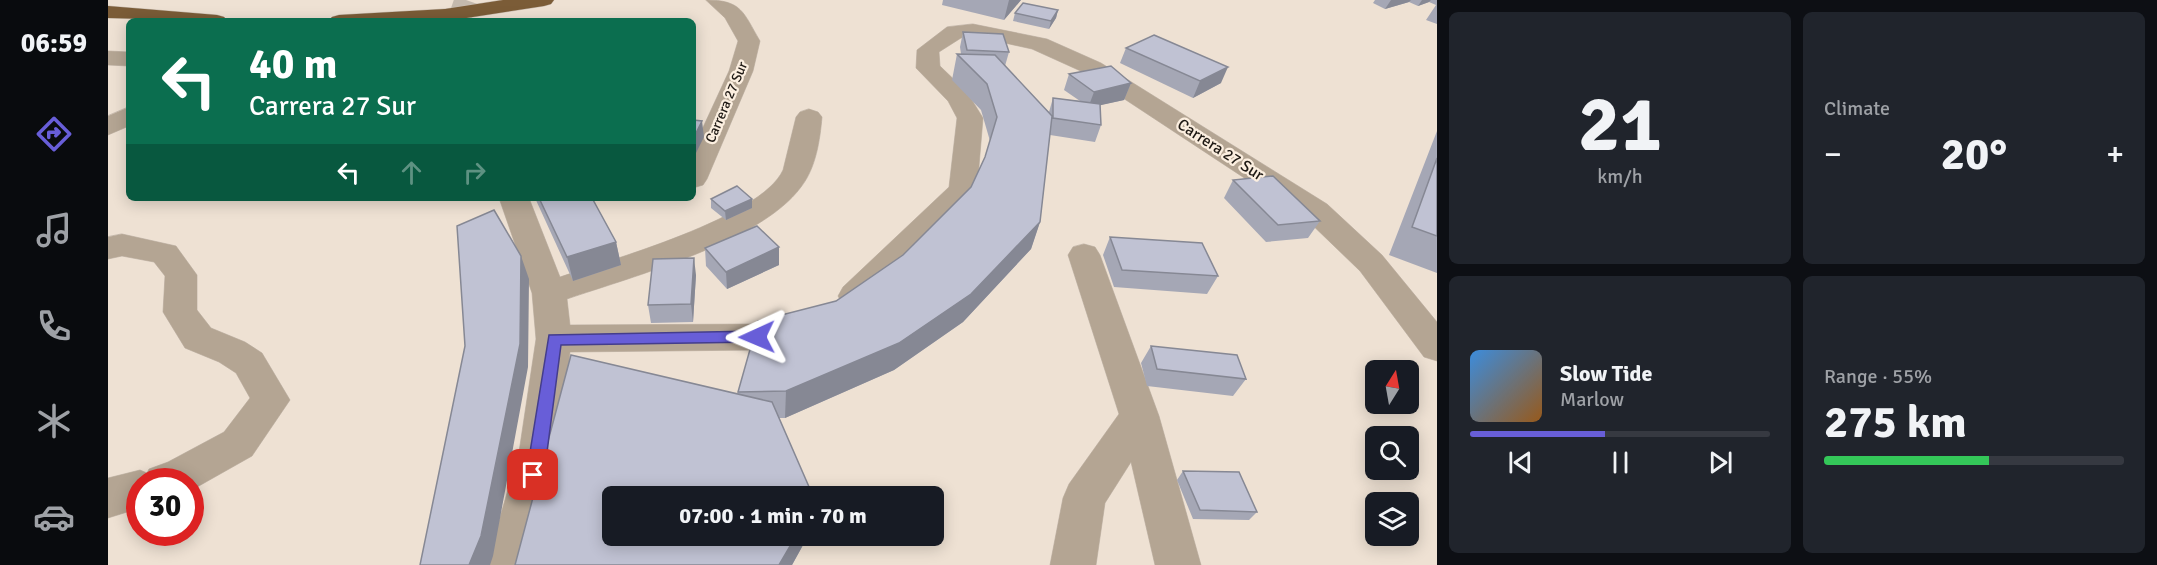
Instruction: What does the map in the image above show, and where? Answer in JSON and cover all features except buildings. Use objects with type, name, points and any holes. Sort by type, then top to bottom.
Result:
[{"type":"highway","points":[[492,18],[508,6],[539,0]]},
{"type":"highway","points":[[413,18],[544,0]]},
{"type":"highway","points":[[108,12],[181,18]]},
{"type":"street","name":"Carrera 27 Sur","points":[[696,171],[741,71],[749,41],[734,15],[716,0]]},
{"type":"street","name":"Carrera 27 Sur","points":[[554,339],[757,337],[832,314],[963,190],[969,118],[958,97],[928,68],[928,50],[955,32],[974,30],[1039,44],[1094,68],[1307,205],[1371,263],[1437,347]]},
{"type":"street","points":[[108,58],[126,59]]},
{"type":"street","points":[[108,127],[126,117]]},
{"type":"street","points":[[549,293],[700,239],[773,201],[791,182],[809,117]]},
{"type":"street","points":[[509,565],[539,452],[554,339],[549,293],[515,201]]},
{"type":"street","points":[[108,248],[122,245],[165,254],[181,275],[180,312],[198,338],[232,352],[249,363],[271,399],[238,444],[195,468]]},
{"type":"street","points":[[1084,255],[1139,416],[1178,565]]},
{"type":"street","points":[[1073,565],[1084,498],[1139,416]]},
{"type":"street","points":[[108,498],[126,493]]},
{"type":"tunnel","points":[[460,18],[466,0]]},
{"type":"route","points":[[533,475],[539,452],[554,339],[757,337]]}]
